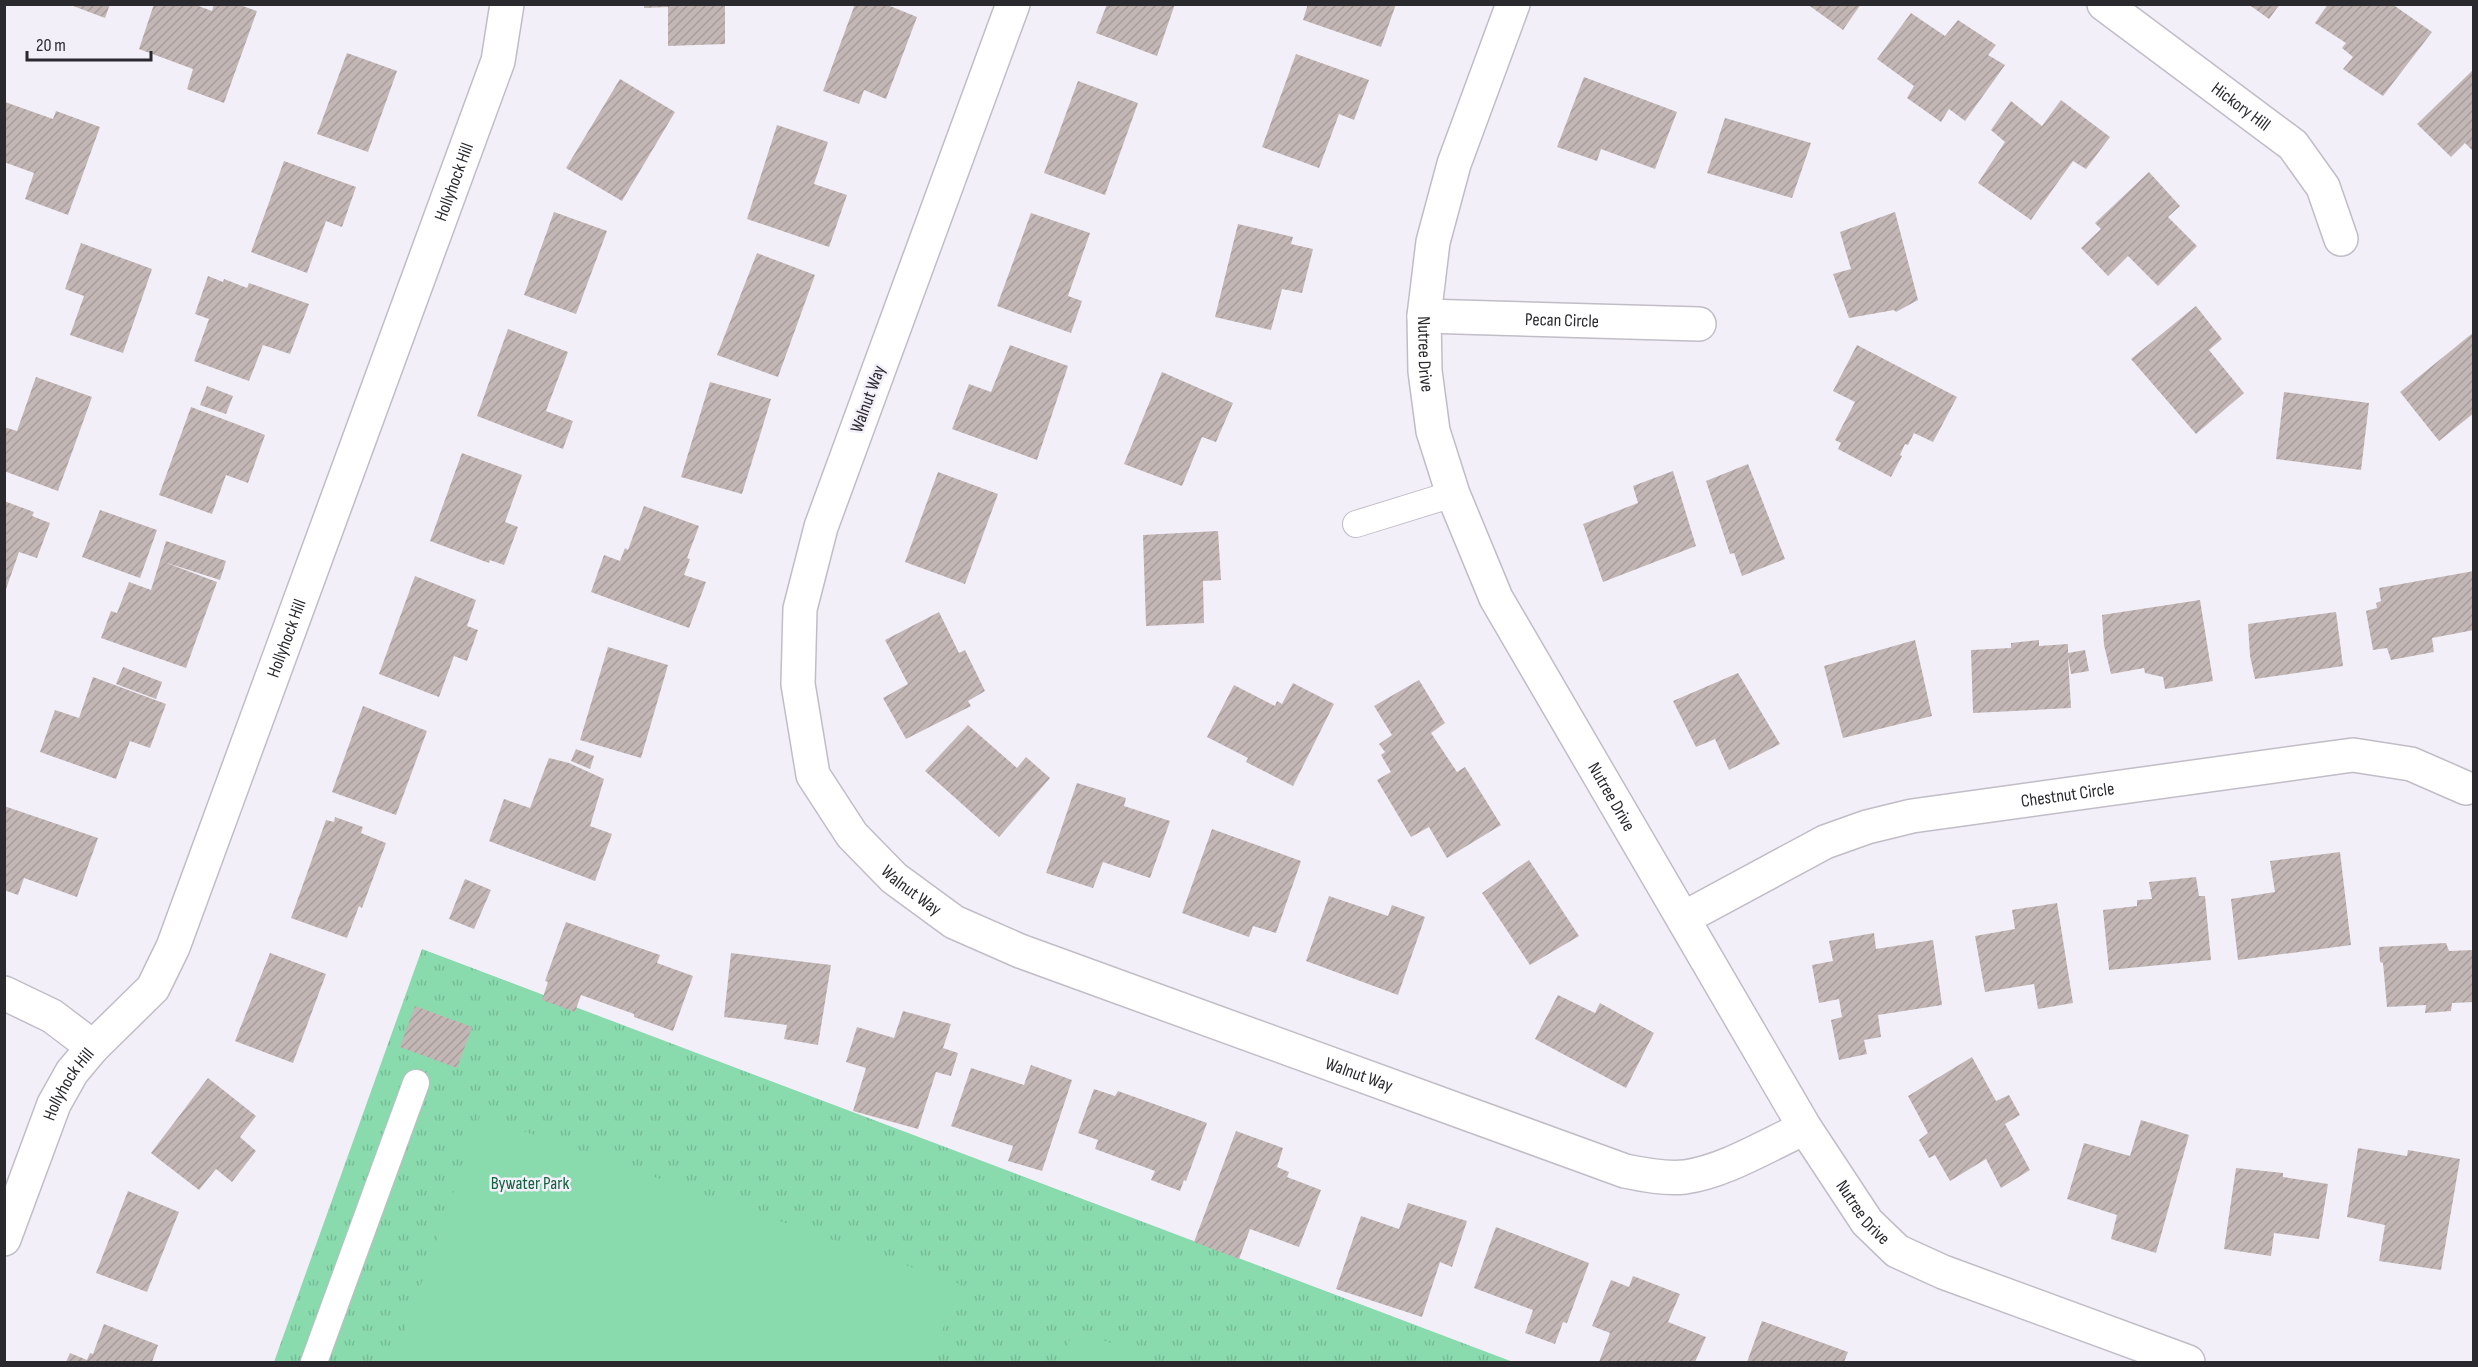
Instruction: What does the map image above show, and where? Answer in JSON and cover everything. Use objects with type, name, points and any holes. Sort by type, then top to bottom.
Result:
[{"type":"street","name":"Hollyhock Hill","points":[[4,1239],[54,1104],[72,1072],[93,1047],[153,988],[174,947],[498,61],[507,4]]},
{"type":"street","name":"Walnut Way","points":[[1013,4],[821,527],[800,609],[798,684],[813,775],[852,835],[894,878],[954,922],[1020,951],[1625,1171],[1654,1177],[1685,1177],[1725,1165],[1805,1128]]},
{"type":"street","name":"Nutree Drive","points":[[1514,4],[1454,164],[1433,242],[1424,316],[1425,371],[1433,431],[1453,494],[1496,598],[1805,1128],[1868,1222],[1897,1251],[1942,1272],[2188,1362]]},
{"type":"street","name":"Hickory Hill","points":[[2104,4],[2293,145],[2323,187],[2342,239]]},
{"type":"street","name":"Pecan Circle","points":[[1424,316],[1699,324]]},
{"type":"street","name":"Chestnut Circle","points":[[1684,918],[1825,842],[1867,827],[1912,816],[2353,755],[2411,764],[2466,788]]},
{"type":"street","points":[[4,993],[52,1016],[93,1047]]},
{"type":"lane","points":[[1356,524],[1453,494]]},
{"type":"lane","points":[[314,1362],[416,1083]]},
{"type":"green space","name":"Bywater Park","points":[[422,949],[1513,1362],[274,1362]]},
{"type":"green space","points":[[480,1116],[959,1284],[931,1362],[394,1362]]},
{"type":"green space","points":[[1074,1329],[1160,1362],[1061,1362]]},
{"type":"building","points":[[68,4],[110,4],[105,18]]},
{"type":"building","points":[[154,4],[193,4],[212,11],[214,4],[237,4],[257,11],[224,103],[187,89],[193,69],[139,49]]},
{"type":"building","points":[[644,4],[725,4],[725,44],[668,46],[668,7],[644,8]]},
{"type":"building","points":[[855,4],[885,4],[917,17],[886,99],[864,90],[859,104],[823,91]]},
{"type":"building","points":[[1107,4],[1175,4],[1157,56],[1096,33]]},
{"type":"building","points":[[1308,4],[1396,4],[1381,47],[1303,20]]},
{"type":"building","points":[[1807,4],[1861,4],[1843,30]]},
{"type":"building","points":[[2248,4],[2280,4],[2269,19]]},
{"type":"building","points":[[2328,4],[2392,4],[2432,32],[2383,96],[2343,69],[2353,57],[2342,48],[2346,43],[2315,23]]},
{"type":"building","points":[[1911,13],[1945,36],[1958,20],[1996,45],[1988,55],[2005,65],[1965,121],[1949,109],[1941,122],[1907,98],[1914,86],[1877,59]]},
{"type":"building","points":[[347,53],[397,71],[368,152],[317,134]]},
{"type":"building","points":[[1296,54],[1369,80],[1354,120],[1339,114],[1319,168],[1262,147]]},
{"type":"building","points":[[2474,69],[2474,152],[2465,143],[2451,157],[2417,124]]},
{"type":"building","points":[[1584,77],[1677,112],[1655,169],[1601,149],[1597,161],[1557,147]]},
{"type":"building","points":[[620,79],[675,112],[622,201],[566,168]]},
{"type":"building","points":[[1078,81],[1138,103],[1105,195],[1044,173]]},
{"type":"building","points":[[2061,100],[2110,137],[2086,169],[2073,161],[2031,220],[1978,183],[2005,142],[1991,130],[2011,101],[2042,126]]},
{"type":"building","points":[[5,102],[53,119],[56,111],[100,127],[68,215],[25,199],[34,173],[4,162]]},
{"type":"building","points":[[1725,118],[1811,143],[1792,198],[1707,173]]},
{"type":"building","points":[[777,125],[828,142],[814,184],[847,195],[829,247],[747,219]]},
{"type":"building","points":[[284,161],[356,187],[342,227],[326,221],[307,273],[251,252]]},
{"type":"building","points":[[2149,172],[2180,206],[2168,217],[2197,246],[2158,286],[2128,256],[2108,276],[2081,248],[2101,229],[2095,223]]},
{"type":"building","points":[[554,212],[607,231],[576,314],[524,295]]},
{"type":"building","points":[[1895,212],[1918,300],[1896,312],[1894,310],[1849,318],[1833,274],[1851,269],[1840,232]]},
{"type":"building","points":[[1031,213],[1090,233],[1068,296],[1082,301],[1071,333],[997,306]]},
{"type":"building","points":[[1238,224],[1293,237],[1291,244],[1313,249],[1302,293],[1282,289],[1271,330],[1215,317]]},
{"type":"building","points":[[81,243],[152,269],[123,353],[70,335],[84,296],[65,289]]},
{"type":"building","points":[[757,253],[815,275],[778,377],[717,355]]},
{"type":"building","points":[[208,276],[223,282],[224,279],[247,288],[249,283],[309,304],[290,354],[263,345],[249,381],[194,361],[209,319],[195,314]]},
{"type":"building","points":[[2196,306],[2222,339],[2209,350],[2244,393],[2196,434],[2131,359]]},
{"type":"building","points":[[508,329],[568,352],[546,411],[573,421],[563,449],[477,416]]},
{"type":"building","points":[[2474,332],[2474,413],[2439,441],[2400,392]]},
{"type":"building","points":[[1010,345],[1068,366],[1037,460],[952,429],[969,384],[991,392]]},
{"type":"building","points":[[1857,345],[1957,397],[1933,442],[1914,433],[1908,445],[1905,444],[1900,455],[1902,456],[1891,477],[1838,449],[1841,443],[1835,440],[1855,402],[1833,391]]},
{"type":"building","points":[[1162,372],[1233,403],[1216,442],[1202,437],[1182,486],[1124,464]]},
{"type":"building","points":[[36,377],[92,397],[58,491],[4,471],[4,427],[17,431]]},
{"type":"building","points":[[710,382],[771,399],[742,494],[681,477]]},
{"type":"building","points":[[207,386],[233,396],[226,414],[200,405]]},
{"type":"building","points":[[2284,392],[2369,403],[2361,470],[2276,459]]},
{"type":"building","points":[[191,407],[265,435],[248,483],[226,475],[212,514],[159,495]]},
{"type":"building","points":[[462,453],[522,475],[505,522],[518,527],[504,565],[490,560],[489,563],[430,541]]},
{"type":"building","points":[[1748,464],[1785,559],[1742,576],[1734,553],[1730,554],[1706,481]]},
{"type":"building","points":[[1673,471],[1696,546],[1603,582],[1583,524],[1638,503],[1633,486]]},
{"type":"building","points":[[938,472],[998,494],[965,584],[905,562]]},
{"type":"building","points":[[4,501],[34,512],[32,516],[50,523],[37,558],[19,552],[5,592]]},
{"type":"building","points":[[644,506],[699,526],[687,558],[690,559],[684,575],[706,582],[689,628],[591,592],[604,555],[620,561],[625,548],[628,550]]},
{"type":"building","points":[[100,510],[157,530],[140,578],[82,557]]},
{"type":"building","points":[[1218,531],[1221,580],[1203,581],[1204,623],[1146,626],[1143,535]]},
{"type":"building","points":[[166,541],[226,561],[220,580],[164,562],[217,582],[186,668],[101,638],[111,611],[117,613],[129,582],[151,590]]},
{"type":"building","points":[[2474,571],[2474,630],[2432,638],[2434,652],[2391,660],[2387,648],[2373,650],[2366,611],[2377,608],[2376,603],[2381,601],[2379,588]]},
{"type":"building","points":[[415,576],[476,600],[467,626],[478,630],[467,661],[454,656],[439,697],[379,674]]},
{"type":"building","points":[[2200,600],[2213,681],[2165,689],[2163,677],[2145,673],[2144,668],[2111,674],[2104,645],[2102,615]]},
{"type":"building","points":[[939,612],[959,653],[965,650],[985,691],[968,701],[971,706],[906,739],[883,698],[908,684],[885,640]]},
{"type":"building","points":[[2336,612],[2343,666],[2255,679],[2250,656],[2248,624]]},
{"type":"building","points":[[1915,640],[1932,716],[1843,738],[1824,666]]},
{"type":"building","points":[[2039,640],[2039,646],[2068,644],[2068,653],[2085,650],[2089,671],[2071,674],[2068,656],[2071,708],[1973,713],[1971,650],[2011,648],[2011,643]]},
{"type":"building","points":[[608,647],[668,665],[641,758],[580,740]]},
{"type":"building","points":[[123,667],[162,682],[156,699],[116,684]]},
{"type":"building","points":[[1738,673],[1780,744],[1729,770],[1715,739],[1696,747],[1673,701]]},
{"type":"building","points":[[93,677],[166,704],[150,748],[130,741],[116,779],[40,752],[55,710],[79,718]]},
{"type":"building","points":[[1419,680],[1445,723],[1431,733],[1457,772],[1465,767],[1501,825],[1447,858],[1429,827],[1411,837],[1377,780],[1391,772],[1381,755],[1385,752],[1379,744],[1392,735],[1374,706]]},
{"type":"building","points":[[1293,683],[1334,704],[1293,786],[1246,762],[1248,758],[1207,737],[1234,685],[1275,706],[1277,701],[1282,704]]},
{"type":"building","points":[[363,706],[427,731],[396,815],[332,792]]},
{"type":"building","points":[[968,725],[1017,768],[1026,757],[1050,778],[999,837],[925,771]]},
{"type":"building","points":[[576,749],[594,756],[590,769],[571,761]]},
{"type":"building","points":[[549,758],[569,763],[604,779],[590,826],[612,834],[595,881],[489,841],[504,799],[530,808]]},
{"type":"building","points":[[1077,783],[1126,798],[1124,806],[1170,821],[1150,878],[1103,862],[1093,888],[1046,873]]},
{"type":"building","points":[[4,806],[98,838],[77,897],[24,878],[18,895],[4,890]]},
{"type":"building","points":[[335,817],[363,827],[361,833],[386,843],[362,908],[359,906],[347,938],[291,918],[326,820],[334,822]]},
{"type":"building","points":[[1212,829],[1301,861],[1276,933],[1253,926],[1249,937],[1182,913]]},
{"type":"building","points":[[2340,852],[2351,945],[2238,960],[2231,899],[2275,892],[2270,861]]},
{"type":"building","points":[[1529,860],[1579,936],[1530,965],[1482,893]]},
{"type":"building","points":[[2196,877],[2199,896],[2205,896],[2211,960],[2109,970],[2103,910],[2137,906],[2137,900],[2152,899],[2149,882]]},
{"type":"building","points":[[465,879],[491,890],[474,929],[449,919]]},
{"type":"building","points":[[1329,896],[1388,916],[1392,905],[1425,917],[1398,995],[1306,961]]},
{"type":"building","points":[[2057,903],[2073,1003],[2038,1009],[2034,984],[1985,992],[1975,936],[2015,929],[2012,910]]},
{"type":"building","points":[[566,922],[660,955],[657,963],[693,976],[673,1031],[581,995],[575,1012],[542,1000],[548,982],[545,981]]},
{"type":"building","points":[[1874,933],[1876,949],[1933,940],[1942,1005],[1878,1015],[1881,1037],[1864,1040],[1867,1054],[1839,1060],[1831,1020],[1842,1017],[1839,999],[1819,1003],[1812,965],[1833,961],[1829,941]]},
{"type":"building","points":[[2446,943],[2449,951],[2474,950],[2474,1002],[2452,1003],[2451,1011],[2425,1013],[2426,1005],[2387,1007],[2383,963],[2380,962],[2379,947]]},
{"type":"building","points":[[270,953],[326,974],[293,1063],[235,1041]]},
{"type":"building","points":[[731,953],[831,965],[818,1045],[784,1039],[787,1025],[724,1017]]},
{"type":"building","points":[[1558,995],[1595,1013],[1600,1003],[1654,1033],[1626,1088],[1535,1039]]},
{"type":"building","points":[[415,1006],[472,1027],[457,1068],[400,1047]]},
{"type":"building","points":[[903,1011],[951,1024],[943,1048],[958,1053],[951,1076],[936,1072],[918,1129],[853,1111],[866,1068],[846,1062],[857,1027],[894,1038]]},
{"type":"building","points":[[1972,1057],[1996,1101],[2009,1095],[2020,1115],[2005,1124],[2030,1170],[2001,1188],[1986,1159],[1950,1181],[1935,1155],[1929,1158],[1919,1140],[1928,1133],[1908,1096]]},
{"type":"building","points":[[1031,1065],[1072,1080],[1042,1171],[1008,1161],[1013,1146],[951,1126],[971,1068],[1024,1085]]},
{"type":"building","points":[[208,1078],[256,1116],[240,1137],[256,1151],[232,1182],[216,1169],[199,1190],[151,1153]]},
{"type":"building","points":[[1094,1089],[1115,1096],[1118,1091],[1207,1123],[1186,1181],[1184,1180],[1180,1191],[1151,1180],[1155,1171],[1095,1149],[1098,1140],[1078,1133]]},
{"type":"building","points":[[2141,1120],[2189,1135],[2156,1253],[2111,1239],[2117,1215],[2067,1199],[2084,1143],[2130,1156]]},
{"type":"building","points":[[1236,1131],[1283,1148],[1277,1167],[1289,1172],[1287,1177],[1321,1190],[1299,1247],[1250,1229],[1239,1259],[1194,1242]]},
{"type":"building","points":[[2358,1148],[2407,1156],[2408,1150],[2460,1159],[2441,1270],[2379,1261],[2385,1225],[2347,1217]]},
{"type":"building","points":[[2236,1168],[2283,1173],[2283,1177],[2328,1184],[2319,1239],[2274,1233],[2271,1256],[2224,1249]]},
{"type":"building","points":[[128,1191],[179,1212],[147,1292],[96,1273]]},
{"type":"building","points":[[1408,1203],[1467,1221],[1452,1267],[1440,1262],[1422,1317],[1336,1289],[1361,1216],[1399,1229]]},
{"type":"building","points":[[1496,1227],[1589,1263],[1567,1323],[1563,1322],[1555,1344],[1525,1333],[1533,1310],[1474,1288]]},
{"type":"building","points":[[1633,1276],[1680,1294],[1668,1322],[1706,1337],[1695,1362],[1599,1362],[1610,1333],[1592,1326],[1611,1280],[1629,1287]]},
{"type":"building","points":[[1762,1321],[1848,1352],[1844,1362],[1747,1362]]},
{"type":"building","points":[[104,1324],[158,1345],[152,1362],[66,1362],[70,1353],[87,1360],[90,1353],[93,1354]]}]
